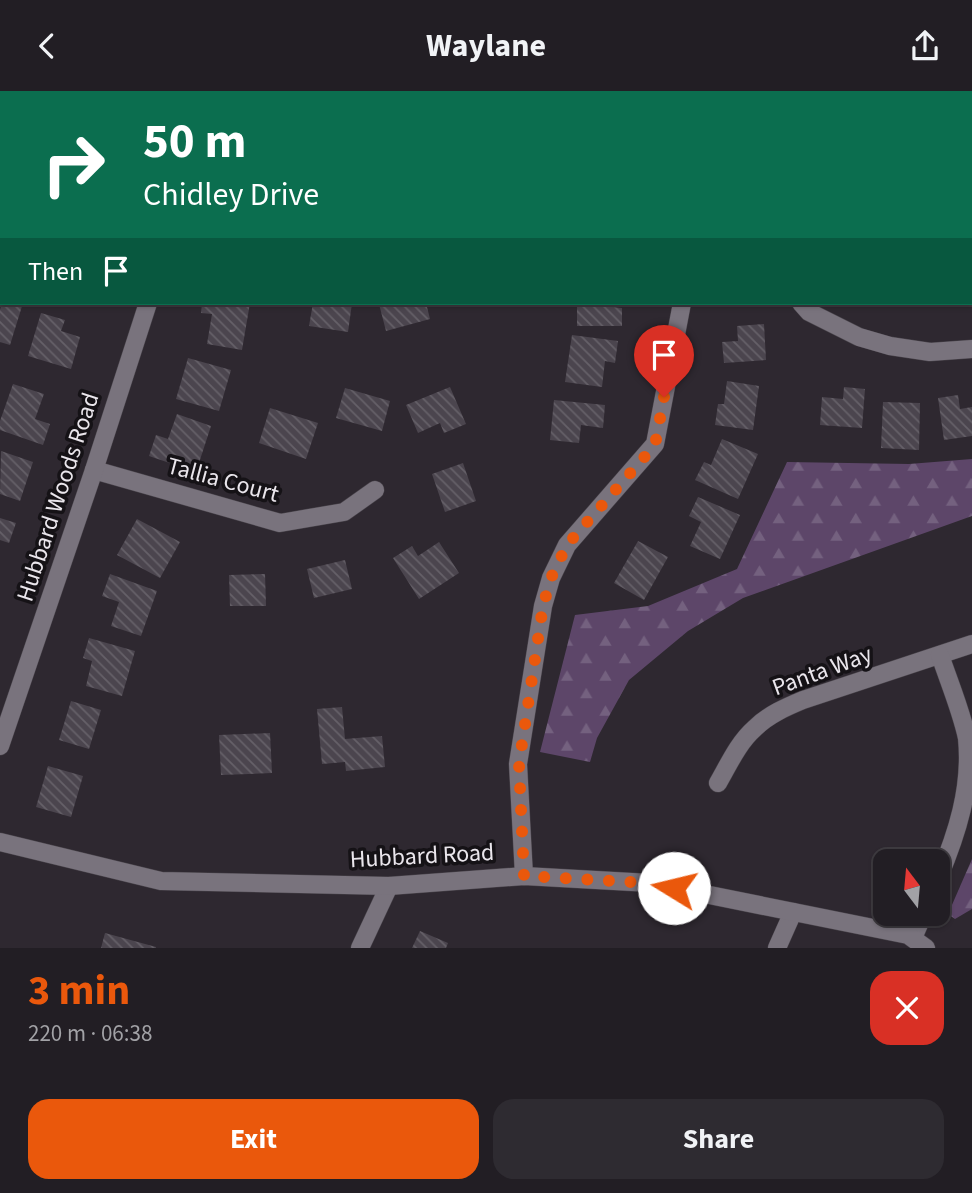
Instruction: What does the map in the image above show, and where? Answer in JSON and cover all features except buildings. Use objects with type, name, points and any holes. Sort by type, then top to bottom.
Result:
[{"type":"street","name":"Hubbard Woods Road","points":[[0,746],[147,305]]},
{"type":"street","points":[[524,876],[519,764],[551,578],[567,545],[655,445],[682,305]]},
{"type":"street","points":[[803,305],[809,312],[859,337],[890,346],[930,352],[972,349]]},
{"type":"street","name":"Tallia Court","points":[[94,470],[280,523],[344,512],[375,491]]},
{"type":"street","name":"Panta Way","points":[[718,783],[735,753],[754,728],[784,708],[972,644]]},
{"type":"street","points":[[940,655],[967,737],[970,758],[967,800],[950,850]]},
{"type":"street","name":"Hubbard Road","points":[[0,842],[161,881],[389,886],[524,876],[650,883],[908,935],[920,943]]},
{"type":"street","points":[[360,948],[389,886]]},
{"type":"street","points":[[776,948],[793,912]]},
{"type":"green space","points":[[972,459],[972,516],[743,598],[688,631],[629,680],[597,738],[590,762],[540,752],[575,615],[648,606],[737,569],[787,462],[909,464]]},
{"type":"green space","points":[[972,859],[972,909],[955,919],[950,915],[950,909]]},
{"type":"route","points":[[664,397],[655,445],[567,545],[551,578],[543,606],[519,764],[524,876],[650,883],[674,888]]}]
